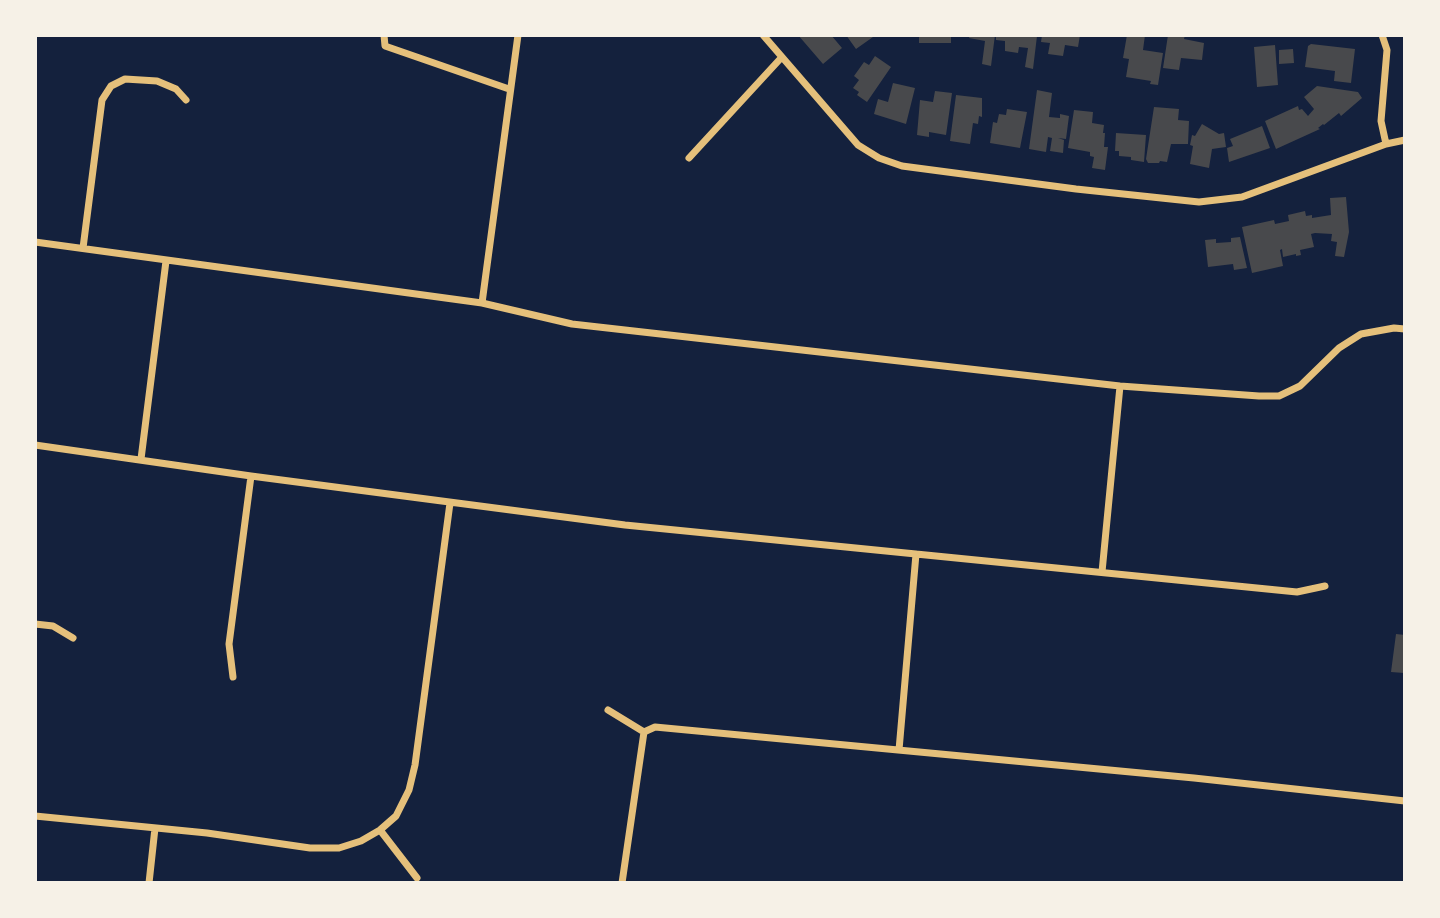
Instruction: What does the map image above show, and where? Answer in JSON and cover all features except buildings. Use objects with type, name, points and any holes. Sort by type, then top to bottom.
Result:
[{"type":"street","points":[[384,35],[385,46],[509,89]]},
{"type":"street","points":[[482,303],[518,35]]},
{"type":"street","points":[[763,35],[858,145],[878,159],[902,166],[1199,202],[1242,197],[1386,144],[1405,141]]},
{"type":"street","points":[[1382,35],[1387,50],[1381,121],[1386,144]]},
{"type":"street","points":[[689,158],[781,58]]},
{"type":"street","points":[[83,248],[102,100],[111,86],[125,79],[156,81],[176,89],[186,100]]},
{"type":"street","points":[[35,242],[482,303],[572,324],[1120,386],[1279,396],[1300,386],[1339,348],[1361,334],[1394,328],[1405,329]]},
{"type":"street","points":[[141,459],[166,261]]},
{"type":"street","points":[[1102,572],[1120,386]]},
{"type":"street","points":[[35,445],[625,525],[1297,592],[1325,586]]},
{"type":"street","points":[[233,677],[229,644],[251,476]]},
{"type":"street","points":[[35,816],[310,848],[339,848],[361,841],[380,830],[396,816],[409,790],[415,765],[450,503]]},
{"type":"street","points":[[900,750],[916,554]]},
{"type":"street","points":[[35,624],[53,626],[72,638]]},
{"type":"street","points":[[608,710],[644,732]]},
{"type":"street","points":[[644,732],[655,727],[1405,801]]},
{"type":"street","points":[[622,883],[644,732]]},
{"type":"street","points":[[149,883],[155,828]]},
{"type":"street","points":[[380,830],[417,878]]}]
